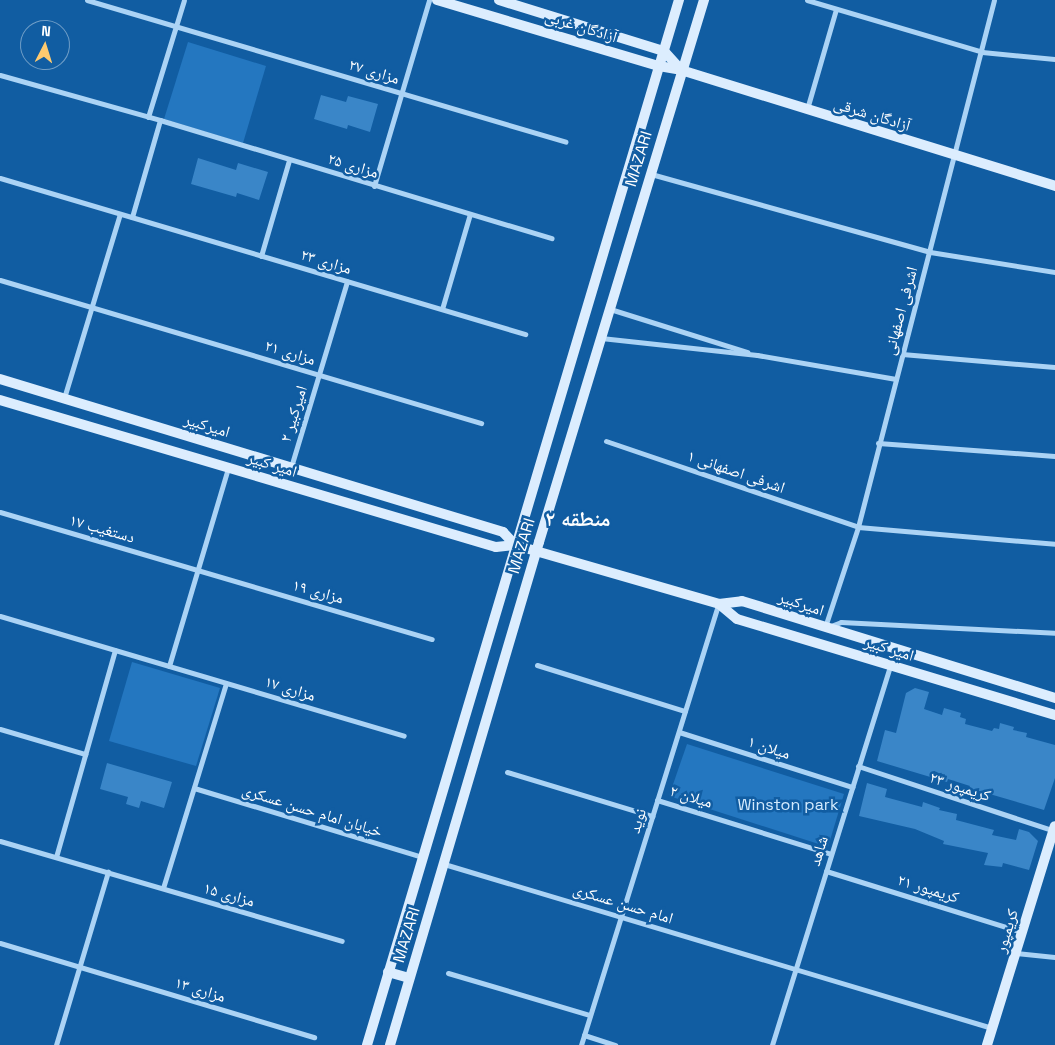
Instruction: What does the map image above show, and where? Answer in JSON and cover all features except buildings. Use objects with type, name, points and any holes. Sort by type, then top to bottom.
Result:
[{"type":"main road","name":"آزادگان غربی","points":[[437,0],[659,66]]},
{"type":"main road","name":"آزادگان غربی","points":[[499,0],[524,4],[664,51]]},
{"type":"main road","name":"MAZARI","points":[[367,1045],[679,0]]},
{"type":"main road","name":"MAZARI","points":[[390,1045],[536,551],[681,70],[704,0]]},
{"type":"main road","points":[[664,51],[681,70]]},
{"type":"main road","name":"آزادگان شرقی","points":[[659,66],[681,70],[1055,186]]},
{"type":"main road","name":"امیرکبیر","points":[[0,379],[503,532],[515,545]]},
{"type":"main road","name":"امیر کبیر","points":[[0,400],[496,547],[515,545],[536,551]]},
{"type":"main road","points":[[153,445],[158,427]]},
{"type":"main road","name":"امیرکبیر","points":[[536,551],[719,604],[742,601],[1055,698]]},
{"type":"main road","name":"امیر کبیر","points":[[719,604],[737,619],[1055,715]]},
{"type":"main road","name":"کریمپور","points":[[987,1045],[1055,829]]},
{"type":"main road","points":[[388,972],[409,978]]},
{"type":"street","name":"مزاری ۲۷","points":[[87,0],[565,142]]},
{"type":"street","points":[[148,117],[184,0]]},
{"type":"street","points":[[374,186],[429,0]]},
{"type":"street","points":[[807,0],[982,52],[1055,59]]},
{"type":"street","name":"اشرفی اصفهانی","points":[[825,628],[858,526],[994,0]]},
{"type":"street","points":[[806,110],[836,9]]},
{"type":"street","name":"مزاری ۲۵","points":[[0,74],[552,238]]},
{"type":"street","points":[[132,218],[160,120]]},
{"type":"street","points":[[261,256],[289,160]]},
{"type":"street","points":[[650,174],[930,252],[1055,272]]},
{"type":"street","name":"مزاری ۲۳","points":[[0,178],[525,334]]},
{"type":"street","points":[[64,398],[120,214]]},
{"type":"street","points":[[442,309],[470,214]]},
{"type":"street","name":"مزاری ۲۱","points":[[0,280],[482,423]]},
{"type":"street","name":"امیرکبیر ۲","points":[[291,467],[347,281]]},
{"type":"street","points":[[610,309],[756,355]]},
{"type":"street","points":[[601,338],[756,355],[896,379]]},
{"type":"street","points":[[902,354],[1055,368]]},
{"type":"street","name":"اشرفی اصفهانی ۱","points":[[606,441],[858,526],[1055,544]]},
{"type":"street","points":[[878,443],[1055,456]]},
{"type":"street","points":[[169,666],[229,467]]},
{"type":"street","name":"دستغیب ۱۷","points":[[0,512],[198,570]]},
{"type":"street","name":"مزاری ۱۹","points":[[198,570],[432,639]]},
{"type":"street","name":"نوید","points":[[581,1045],[719,604]]},
{"type":"street","name":"مزاری ۱۷","points":[[0,616],[404,736]]},
{"type":"street","points":[[825,628],[842,622],[1055,633]]},
{"type":"street","points":[[56,857],[115,650]]},
{"type":"street","points":[[537,665],[685,711]]},
{"type":"street","name":"شاهد","points":[[772,1045],[890,665]]},
{"type":"street","points":[[163,888],[226,683]]},
{"type":"street","points":[[0,728],[85,754]]},
{"type":"street","name":"میلان ۱","points":[[679,732],[852,787]]},
{"type":"street","name":"کریمپور ۲۳","points":[[858,766],[1055,829]]},
{"type":"street","points":[[507,772],[652,816]]},
{"type":"street","name":"خیابان امام حسن عسکری","points":[[194,788],[422,857]]},
{"type":"street","name":"میلان ۲","points":[[657,800],[831,854]]},
{"type":"street","name":"مزاری ۱۵","points":[[0,841],[342,941]]},
{"type":"street","name":"امام حسن عسکری","points":[[443,864],[992,1028]]},
{"type":"street","name":"کریمپور ۲۱","points":[[826,871],[1022,932]]},
{"type":"street","points":[[56,1045],[108,872]]},
{"type":"street","name":"مزاری ۱۳","points":[[0,943],[314,1037]]},
{"type":"street","points":[[1016,953],[1055,957]]},
{"type":"street","points":[[448,973],[590,1015]]},
{"type":"street","points":[[584,1036],[615,1045]]},
{"type":"green space","points":[[188,42],[266,66],[243,143],[164,119]]},
{"type":"green space","points":[[132,662],[220,688],[196,766],[109,741]]},
{"type":"green space","name":"Winston park","points":[[687,744],[844,794],[828,847],[669,796]]},
{"type":"district","name":"منطقه ۲","points":[[578,519]]}]
